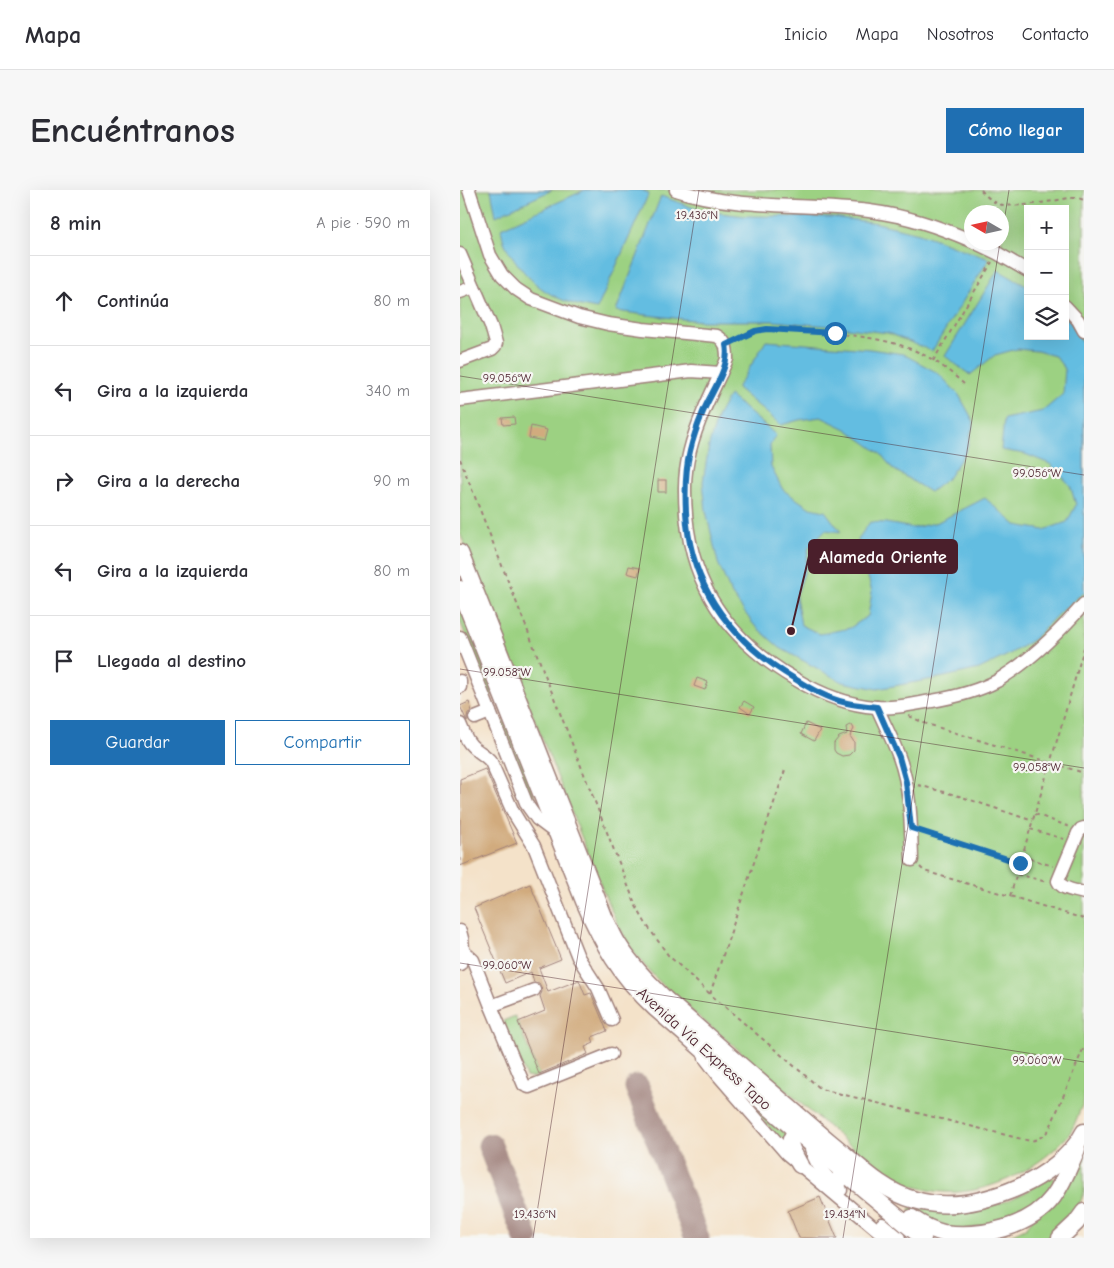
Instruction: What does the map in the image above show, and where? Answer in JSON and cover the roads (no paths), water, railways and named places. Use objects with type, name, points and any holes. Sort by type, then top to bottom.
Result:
[{"type":"main road","name":"Avenida Vía Express Tapo","points":[[460,553],[606,919],[618,944],[644,978],[665,999],[814,1138],[882,1184]]},
{"type":"main road","name":"Avenida Vía Express Tapo","points":[[460,589],[595,927],[614,961],[644,999],[693,1042],[801,1126]]},
{"type":"main road","points":[[800,1166],[790,1146],[792,1137],[801,1126]]},
{"type":"main road","points":[[882,1184],[896,1193],[924,1202],[950,1204],[982,1200],[1013,1190],[1035,1179],[1062,1158],[1082,1136]]},
{"type":"main road","points":[[882,1184],[901,1208],[914,1219],[935,1231],[952,1237],[997,1233],[1017,1226],[1053,1198],[1065,1176],[1082,1136]]},
{"type":"main road","name":"Avenida Vía Express Tapo","points":[[814,1138],[842,1181],[924,1238]]},
{"type":"main road","points":[[1060,1238],[1076,1223],[1084,1212]]},
{"type":"street","points":[[469,190],[490,255],[502,275],[516,289],[531,299],[579,317],[608,324],[717,336],[726,345],[727,359],[703,411],[690,452],[685,485],[687,527],[700,577],[713,603],[736,633],[762,657],[780,670],[813,690],[845,702],[877,707],[915,704],[957,697],[978,690],[998,680],[1039,650],[1084,604]]},
{"type":"street","points":[[676,190],[702,197],[742,202],[868,211],[898,216],[919,221],[964,238]]},
{"type":"street","points":[[990,250],[1024,269]]},
{"type":"street","points":[[460,362],[494,348],[496,343],[491,326],[462,262]]},
{"type":"street","points":[[460,292],[474,287]]},
{"type":"street","points":[[1069,310],[1078,320],[1084,331]]},
{"type":"street","points":[[460,400],[691,371],[721,373]]},
{"type":"street","points":[[460,637],[527,805],[537,819],[557,834]]},
{"type":"street","points":[[460,681],[460,687]]},
{"type":"street","points":[[877,707],[899,757],[906,782],[912,860]]},
{"type":"street","points":[[490,712],[465,722],[468,742],[492,762],[513,812],[534,846],[578,957],[598,988],[612,1020]]},
{"type":"street","points":[[1079,833],[1062,870],[1059,884],[1084,893]]},
{"type":"street","points":[[460,931],[463,938],[462,958],[473,960],[526,1087],[612,1054]]},
{"type":"street","points":[[491,1006],[534,990]]},
{"type":"street","points":[[693,1042],[719,1076],[787,1154],[887,1238]]},
{"type":"street","points":[[842,1181],[852,1199],[899,1238]]},
{"type":"water","points":[[491,190],[552,190],[496,216]]},
{"type":"water","points":[[585,190],[641,190],[649,193],[597,309],[560,299],[540,287],[522,270],[509,251],[504,242],[501,228]]},
{"type":"water","points":[[661,196],[702,211],[745,216],[833,217],[877,223],[919,233],[989,259],[932,351],[888,333],[772,321],[702,321],[616,311]]},
{"type":"water","points":[[998,270],[1024,285],[1024,340],[1069,340],[1070,321],[1084,346],[1084,592],[1058,614],[1033,640],[979,669],[877,689],[842,682],[780,648],[754,625],[732,595],[718,563],[706,511],[703,482],[709,445],[718,415],[729,395],[776,435],[770,445],[771,467],[783,490],[810,508],[825,511],[841,532],[825,530],[809,547],[805,570],[796,597],[801,625],[820,634],[850,628],[868,616],[872,592],[858,539],[870,522],[913,528],[938,522],[985,498],[1016,525],[1044,530],[1067,522],[1076,505],[1070,485],[1050,464],[1025,454],[1001,450],[1004,419],[1043,411],[1063,394],[1065,369],[1055,356],[1037,351],[1017,349],[995,355],[970,375],[945,356]]},
{"type":"water","points":[[766,341],[870,349],[903,354],[938,373],[959,395],[974,422],[966,451],[949,477],[930,492],[893,469],[880,453],[846,429],[821,417],[781,425],[737,388]]},
{"type":"place","name":"Alameda Oriente","points":[[791,631]]}]
